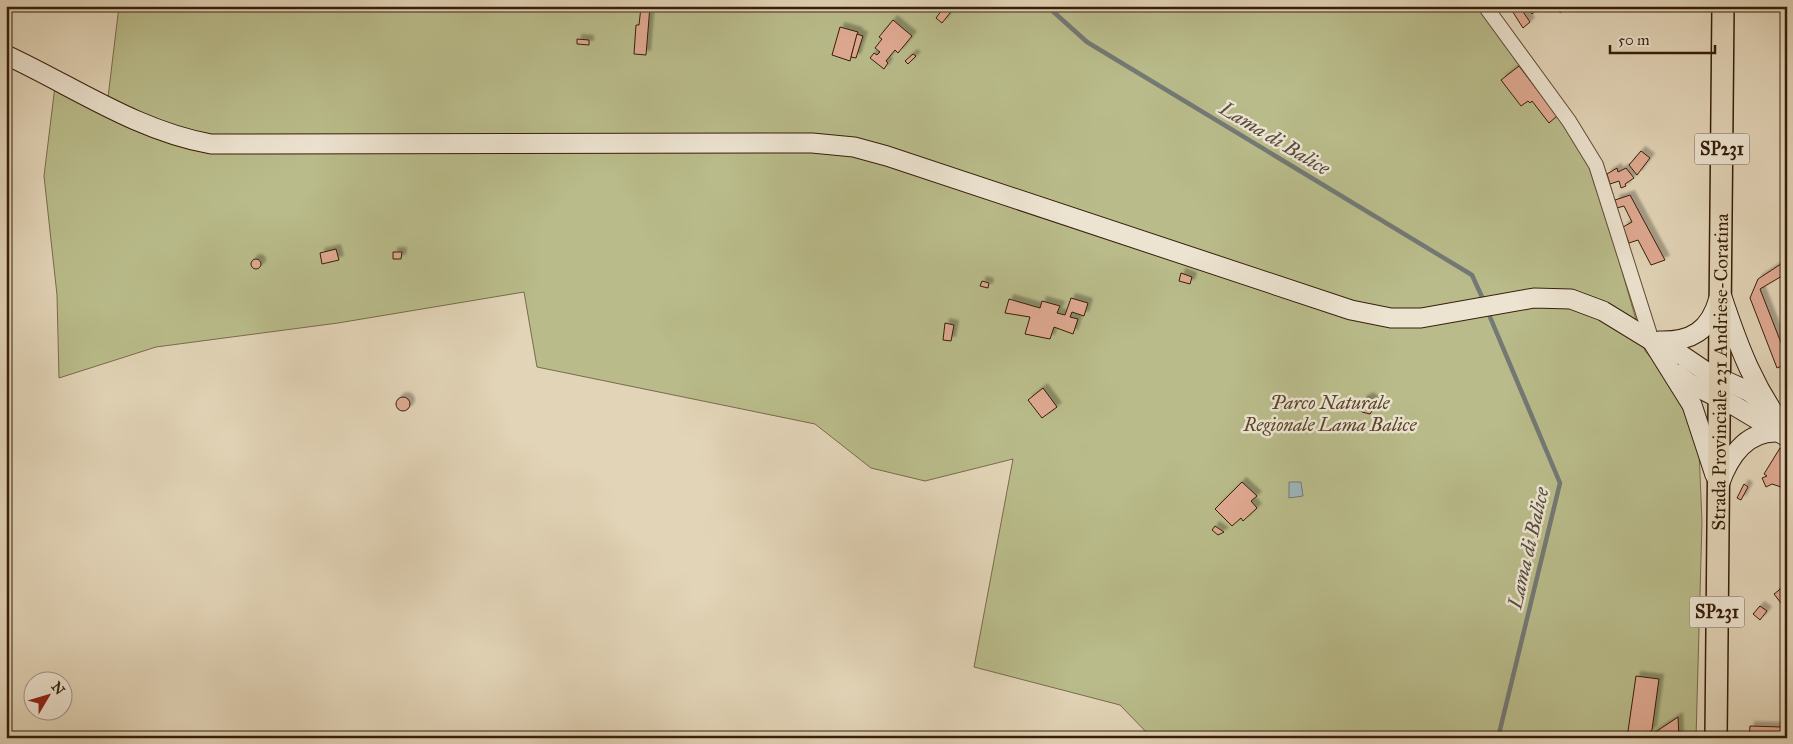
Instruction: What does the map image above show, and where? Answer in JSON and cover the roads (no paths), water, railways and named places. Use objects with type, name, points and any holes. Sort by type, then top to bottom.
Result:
[{"type":"main road","name":"Strada Provinciale 231 Andriese-Coratina","points":[[1716,738],[1723,6]]},
{"type":"main road","points":[[6,55],[142,123],[182,139],[211,144],[508,145],[695,142],[812,143],[854,147],[887,156],[1351,310],[1391,318],[1421,318],[1528,299],[1558,298],[1595,306],[1652,341],[1671,348],[1720,388],[1783,434]]},
{"type":"main road","points":[[1652,341],[1682,341],[1697,333],[1714,313],[1720,291]]},
{"type":"main road","points":[[1720,291],[1745,363],[1783,434]]},
{"type":"main road","points":[[1652,341],[1684,390],[1698,420],[1718,486]]},
{"type":"main road","points":[[1669,367],[1689,383],[1753,394],[1768,406]]},
{"type":"main road","points":[[1718,486],[1731,458],[1742,445],[1761,434],[1783,434]]},
{"type":"street","points":[[1485,6],[1568,120],[1596,165],[1652,341]]},
{"type":"water","points":[[1289,482],[1301,482],[1303,496],[1289,498]]},
{"type":"waterway","name":"Lama di Balice","points":[[1047,6],[1087,42],[1472,275],[1482,297]]},
{"type":"waterway","name":"Lama di Balice","points":[[1490,317],[1560,483],[1498,738]]},
{"type":"park label","name":"Parco Naturale Regionale Lama Balice","points":[[1330,413]]}]
